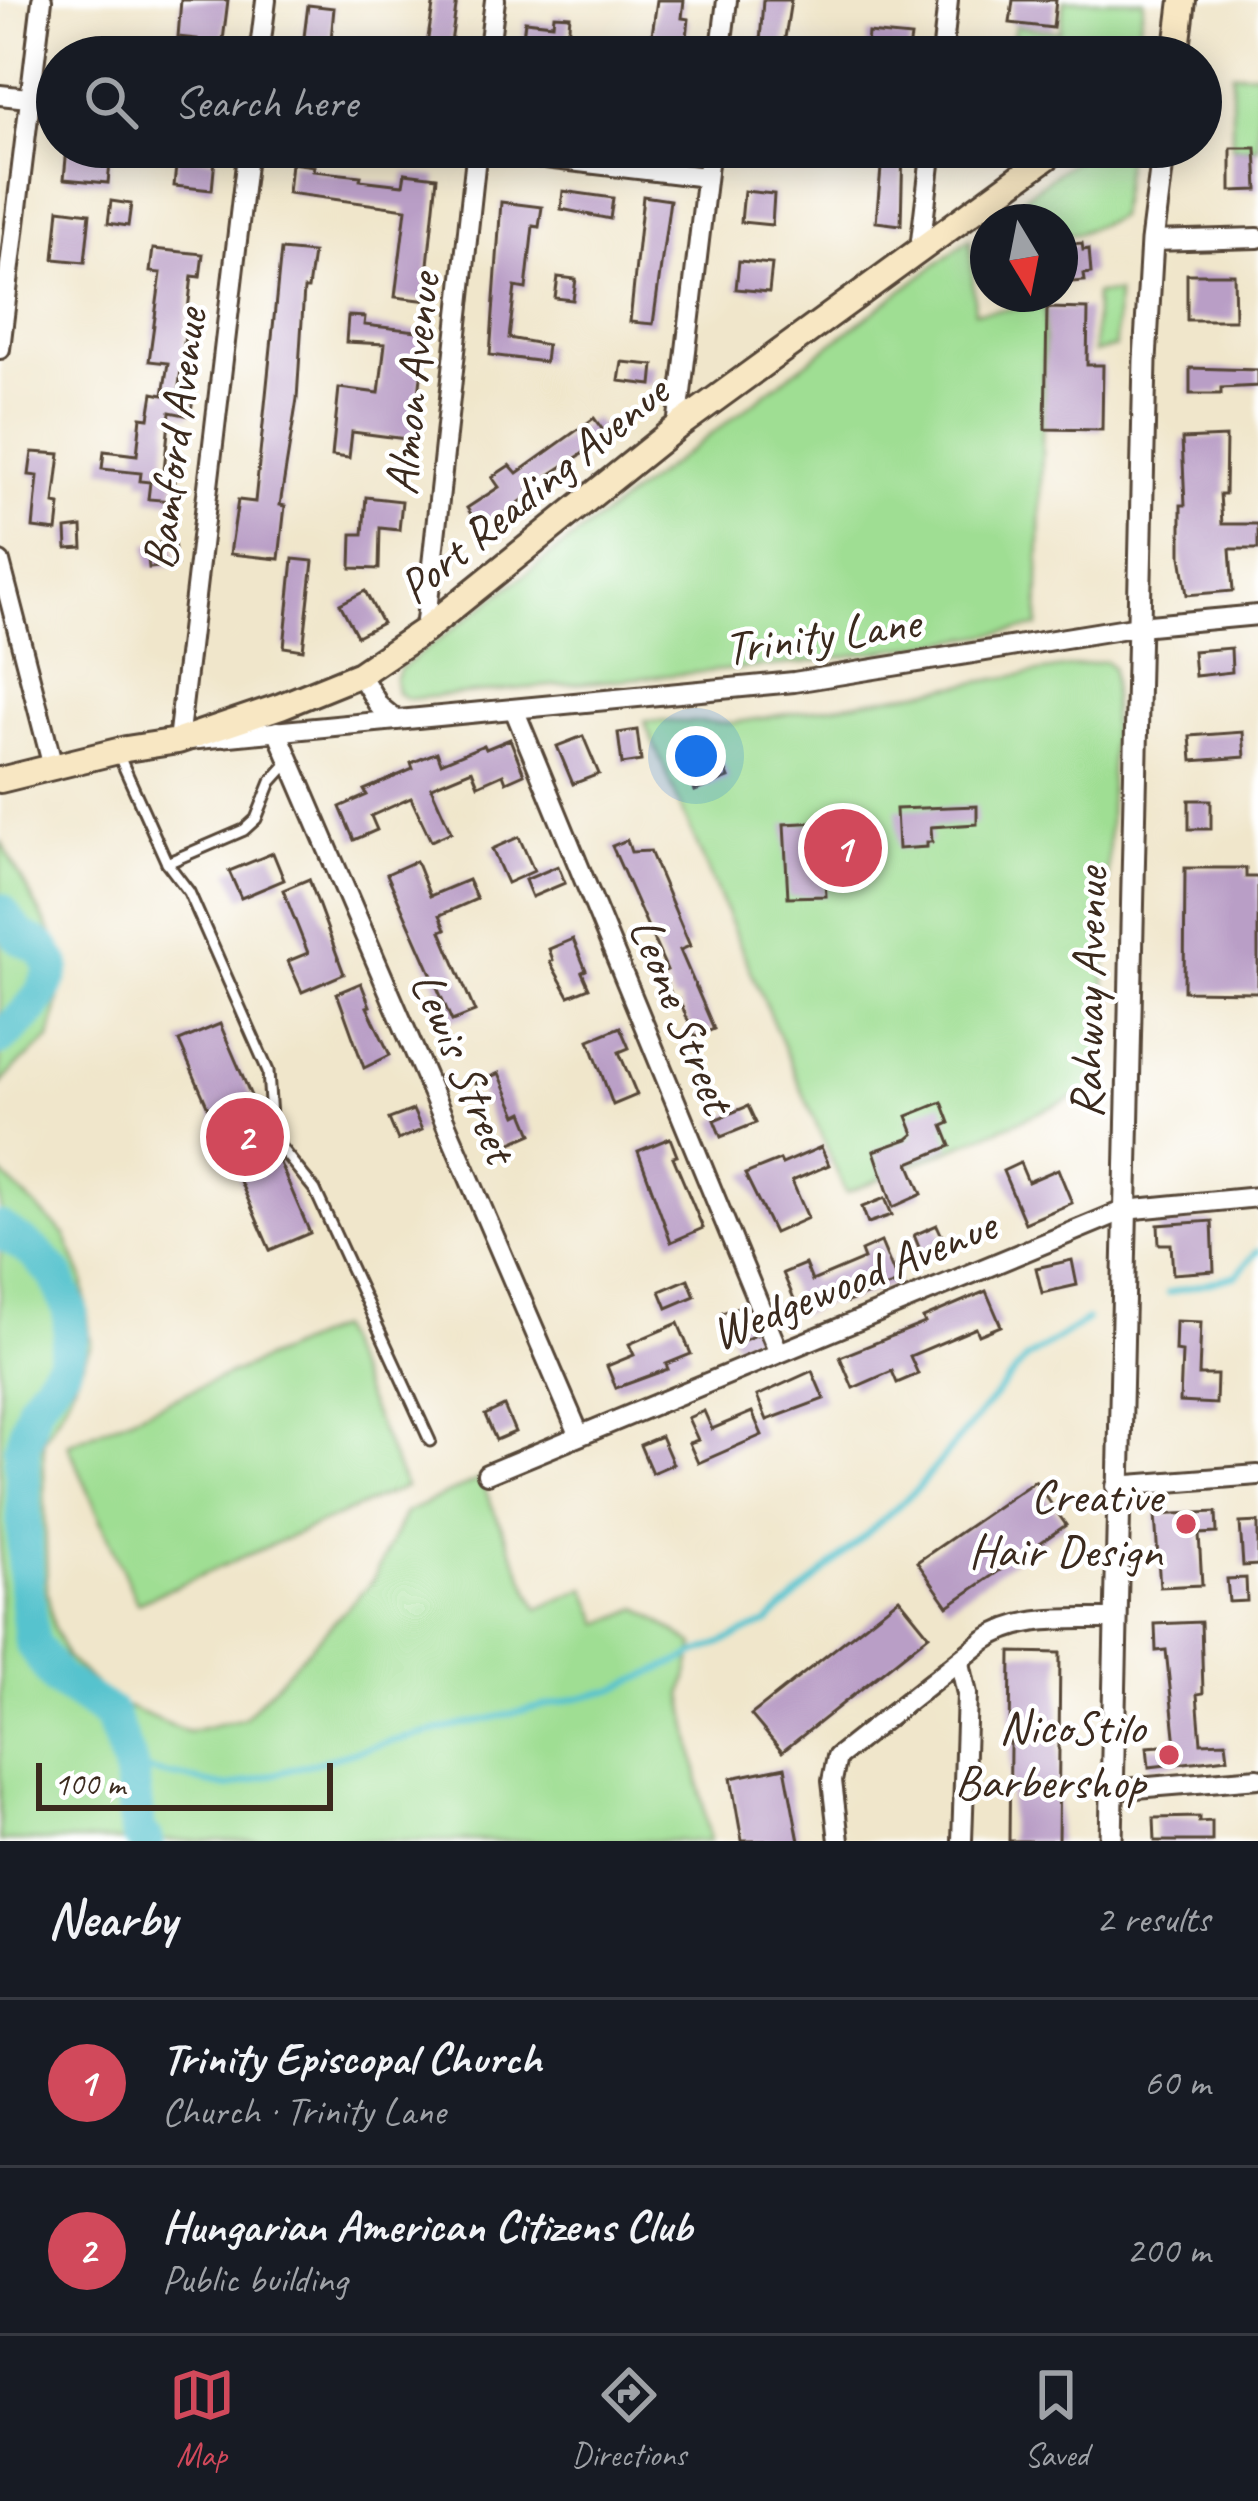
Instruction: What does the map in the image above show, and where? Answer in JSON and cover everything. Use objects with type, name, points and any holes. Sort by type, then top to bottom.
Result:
[{"type":"main road","points":[[1179,36],[1183,0]]},
{"type":"main road","name":"Port Reading Avenue","points":[[0,780],[178,741],[360,674],[425,630],[676,427],[1033,168]]},
{"type":"street","points":[[38,36],[42,0]]},
{"type":"street","points":[[262,36],[266,0]]},
{"type":"street","points":[[491,36],[495,0]]},
{"type":"street","points":[[723,36],[727,0]]},
{"type":"street","points":[[944,36],[948,0]]},
{"type":"street","points":[[0,349],[36,53]]},
{"type":"street","points":[[0,95],[36,99]]},
{"type":"street","name":"Bamford Avenue","points":[[178,741],[246,168]]},
{"type":"street","name":"Almon Avenue","points":[[425,630],[475,168]]},
{"type":"street","points":[[635,168],[706,177]]},
{"type":"street","points":[[676,427],[707,168]]},
{"type":"street","points":[[920,249],[930,168]]},
{"type":"street","name":"Rahway Avenue","points":[[1111,1841],[1144,360],[1161,168]]},
{"type":"street","points":[[1152,241],[1258,238]]},
{"type":"street","points":[[0,562],[53,767]]},
{"type":"street","name":"Trinity Lane","points":[[178,741],[794,682],[1139,626],[1258,616]]},
{"type":"street","points":[[360,674],[379,706],[396,720]]},
{"type":"street","name":"Leone Street","points":[[514,709],[778,1351]]},
{"type":"street","name":"Lewis Street","points":[[278,731],[579,1434]]},
{"type":"street","name":"Wedgewood Avenue","points":[[487,1474],[1125,1210],[1258,1197]]},
{"type":"street","points":[[1116,1486],[1258,1475]]},
{"type":"street","points":[[838,1841],[832,1781],[837,1757],[996,1633],[1020,1623],[1114,1619]]},
{"type":"street","points":[[960,1663],[967,1694],[962,1841]]},
{"type":"street","points":[[1112,1790],[1258,1778]]},
{"type":"lane","points":[[116,752],[167,863],[189,892],[268,1071],[271,1118],[280,1147],[315,1190],[430,1441]]},
{"type":"lane","points":[[167,863],[244,830],[256,819],[272,782],[290,761]]},
{"type":"green space","points":[[1064,0],[1144,0],[1138,36],[1013,36],[1015,26],[1060,32]]},
{"type":"green space","points":[[1258,72],[1258,147],[1232,147],[1232,73]]},
{"type":"green space","points":[[1063,168],[1125,168],[1118,217],[1078,233],[1078,204],[1014,204]]},
{"type":"green space","points":[[970,239],[970,312],[1045,312],[1038,627],[802,663],[408,699],[397,693],[395,679],[400,669]]},
{"type":"green space","points":[[1117,293],[1115,347],[1094,353],[1095,294]]},
{"type":"green space","points":[[1105,661],[1112,667],[1113,682],[1102,1086],[846,1193],[644,721],[733,723]]},
{"type":"green space","points":[[0,840],[67,962],[50,1039],[0,1085]]},
{"type":"green space","points":[[0,1172],[65,1235],[83,1279],[91,1344],[43,1440],[47,1592],[66,1657],[115,1702],[188,1732],[244,1718],[373,1580],[405,1513],[480,1479],[538,1609],[586,1588],[601,1624],[639,1608],[695,1645],[683,1695],[710,1841],[0,1841]]},
{"type":"green space","points":[[336,1328],[405,1487],[137,1603],[68,1444]]},
{"type":"building","points":[[181,0],[228,0],[224,36],[178,36]]},
{"type":"building","points":[[434,0],[457,0],[452,36],[428,36]]},
{"type":"building","points":[[657,0],[684,0],[687,36],[652,36]]},
{"type":"building","points":[[763,0],[791,0],[785,36],[760,36]]},
{"type":"building","points":[[1013,0],[1056,0],[1053,28],[1010,23]]},
{"type":"building","points":[[308,5],[334,8],[331,36],[304,36]]},
{"type":"building","points":[[554,15],[570,16],[568,36],[523,36],[525,21],[553,24]]},
{"type":"building","points":[[1231,148],[1256,148],[1258,190],[1231,191]]},
{"type":"building","points":[[65,168],[109,168],[108,183],[64,179]]},
{"type":"building","points":[[176,168],[214,168],[212,190],[174,186]]},
{"type":"building","points":[[290,168],[403,185],[405,173],[437,177],[426,284],[431,284],[429,301],[395,297],[406,209],[288,193]]},
{"type":"building","points":[[881,168],[902,168],[901,225],[876,222]]},
{"type":"building","points":[[563,191],[613,198],[610,219],[561,209]]},
{"type":"building","points":[[744,191],[774,194],[772,225],[741,222]]},
{"type":"building","points":[[643,196],[670,200],[653,324],[630,322]]},
{"type":"building","points":[[111,201],[131,204],[128,226],[108,223]]},
{"type":"building","points":[[501,202],[542,207],[539,227],[533,226],[526,289],[515,287],[509,338],[547,345],[545,362],[490,355]]},
{"type":"building","points":[[59,209],[90,213],[85,262],[54,259]]},
{"type":"building","points":[[1078,243],[1083,250],[1089,249],[1091,273],[1084,274],[1085,281],[1078,282]]},
{"type":"building","points":[[153,249],[203,254],[200,277],[192,276],[179,386],[195,388],[190,416],[170,412],[164,470],[176,471],[173,501],[148,499],[150,482],[140,481],[141,473],[102,469],[104,451],[137,455],[141,417],[149,418],[153,393],[163,395],[168,363],[149,361],[161,273],[150,272]]},
{"type":"building","points":[[281,250],[313,253],[308,289],[304,289],[297,399],[280,505],[285,506],[279,559],[230,554],[238,500],[255,502]]},
{"type":"building","points":[[739,261],[772,264],[769,292],[736,289]]},
{"type":"building","points":[[1187,274],[1234,274],[1235,320],[1187,320]]},
{"type":"building","points":[[558,277],[576,279],[573,300],[555,298]]},
{"type":"building","points":[[1088,309],[1087,365],[1103,365],[1102,430],[1045,429],[1047,312]]},
{"type":"building","points":[[348,316],[365,317],[364,325],[426,332],[414,440],[352,432],[349,458],[332,456],[339,388],[379,393],[385,344],[346,342]]},
{"type":"building","points":[[622,362],[654,365],[652,385],[619,381]]},
{"type":"building","points":[[1190,368],[1258,370],[1258,386],[1221,388],[1221,394],[1190,394]]},
{"type":"building","points":[[594,418],[608,437],[528,489],[531,494],[482,530],[467,508],[499,487],[492,477],[510,465],[517,473]]},
{"type":"building","points":[[1226,437],[1222,524],[1258,524],[1258,549],[1230,549],[1233,591],[1187,595],[1181,556],[1182,439]]},
{"type":"building","points":[[32,452],[60,454],[54,504],[60,505],[57,531],[33,528],[38,476],[29,475]]},
{"type":"building","points":[[366,497],[402,501],[399,530],[380,528],[379,569],[351,568],[352,534],[363,534]]},
{"type":"building","points":[[82,527],[83,548],[67,549],[66,529]]},
{"type":"building","points":[[174,542],[177,565],[149,568],[146,544]]},
{"type":"building","points":[[293,559],[313,561],[303,650],[284,647]]},
{"type":"building","points":[[365,591],[382,623],[357,636],[340,604]]},
{"type":"building","points":[[1231,648],[1232,672],[1195,676],[1193,651]]},
{"type":"building","points":[[637,730],[641,761],[622,764],[618,733]]},
{"type":"building","points":[[1243,732],[1245,757],[1192,761],[1190,736]]},
{"type":"building","points":[[583,736],[599,774],[573,784],[557,746]]},
{"type":"building","points":[[510,739],[524,774],[506,782],[503,774],[478,785],[472,770],[431,787],[451,832],[431,841],[411,798],[371,816],[377,830],[354,840],[340,807],[367,795],[364,790],[413,769],[411,763],[437,752],[441,763]]},
{"type":"building","points":[[716,745],[729,778],[695,791],[683,758]]},
{"type":"building","points":[[1189,800],[1211,800],[1211,829],[1189,829]]},
{"type":"building","points":[[977,806],[977,824],[931,827],[932,842],[927,847],[898,849],[896,809]]},
{"type":"building","points":[[822,822],[822,827],[833,826],[834,838],[842,838],[843,854],[835,855],[835,865],[824,865],[826,896],[788,897],[784,824]]},
{"type":"building","points":[[519,837],[534,871],[507,883],[492,849]]},
{"type":"building","points":[[627,840],[631,852],[650,851],[690,946],[680,950],[714,1029],[695,1037],[679,999],[674,1001],[662,972],[667,970],[612,846]]},
{"type":"building","points":[[273,853],[284,880],[241,898],[229,871]]},
{"type":"building","points":[[416,861],[430,896],[468,880],[477,899],[440,915],[446,929],[441,931],[475,1012],[452,1021],[387,874]]},
{"type":"building","points":[[558,866],[565,883],[532,897],[525,880]]},
{"type":"building","points":[[1185,868],[1246,868],[1246,877],[1258,877],[1258,992],[1184,991]]},
{"type":"building","points":[[309,879],[344,974],[302,992],[288,961],[308,953],[283,890]]},
{"type":"building","points":[[573,939],[589,988],[569,996],[550,962],[549,949]]},
{"type":"building","points":[[361,983],[390,1055],[364,1068],[337,993]]},
{"type":"building","points":[[220,1024],[310,1233],[270,1250],[179,1041]]},
{"type":"building","points":[[620,1027],[629,1048],[619,1052],[637,1095],[613,1105],[589,1040]]},
{"type":"building","points":[[499,1073],[517,1115],[523,1112],[532,1134],[502,1147],[476,1083]]},
{"type":"building","points":[[942,1102],[950,1123],[943,1126],[951,1146],[909,1163],[922,1194],[893,1207],[874,1151],[908,1139],[914,1134],[907,1116]]},
{"type":"building","points":[[748,1106],[756,1123],[721,1137],[714,1120]]},
{"type":"building","points":[[413,1110],[422,1130],[398,1140],[389,1119]]},
{"type":"building","points":[[670,1138],[677,1156],[673,1157],[703,1228],[671,1242],[638,1151]]},
{"type":"building","points":[[821,1147],[829,1165],[792,1181],[808,1218],[774,1233],[745,1174]]},
{"type":"building","points":[[1020,1163],[1028,1182],[1058,1169],[1072,1203],[1025,1223],[1003,1171]]},
{"type":"building","points":[[885,1198],[892,1215],[868,1223],[862,1207]]},
{"type":"building","points":[[1212,1221],[1214,1271],[1173,1274],[1171,1244],[1159,1244],[1158,1225]]},
{"type":"building","points":[[937,1225],[947,1247],[923,1257],[914,1235]]},
{"type":"building","points":[[881,1242],[898,1283],[842,1304],[840,1298],[801,1315],[783,1273],[805,1264],[812,1281],[864,1259],[861,1251]]},
{"type":"building","points":[[1072,1260],[1077,1285],[1042,1293],[1036,1268]]},
{"type":"building","points":[[688,1279],[695,1296],[667,1308],[660,1291]]},
{"type":"building","points":[[986,1291],[1001,1326],[979,1335],[976,1328],[910,1356],[918,1374],[897,1383],[892,1371],[853,1388],[840,1357],[925,1323],[923,1318]]},
{"type":"building","points":[[743,1305],[756,1335],[735,1344],[722,1313]]},
{"type":"building","points":[[1176,1321],[1201,1322],[1199,1375],[1217,1375],[1216,1404],[1180,1402],[1182,1352],[1175,1351]]},
{"type":"building","points":[[678,1323],[691,1354],[666,1364],[668,1369],[616,1388],[607,1366],[634,1355],[629,1344]]},
{"type":"building","points":[[812,1371],[824,1399],[767,1420],[757,1396]]},
{"type":"building","points":[[504,1406],[515,1432],[496,1440],[485,1415]]},
{"type":"building","points":[[704,1411],[712,1429],[752,1412],[762,1435],[698,1463],[689,1443],[698,1440],[688,1418]]},
{"type":"building","points":[[661,1436],[673,1464],[652,1473],[640,1445]]},
{"type":"building","points":[[1035,1481],[1066,1525],[948,1606],[917,1562]]},
{"type":"building","points":[[1216,1512],[1217,1533],[1199,1534],[1202,1585],[1160,1587],[1155,1515]]},
{"type":"building","points":[[1258,1522],[1258,1565],[1243,1566],[1240,1523]]},
{"type":"building","points":[[1246,1578],[1247,1601],[1229,1602],[1227,1579]]},
{"type":"building","points":[[899,1598],[929,1635],[782,1752],[751,1715]]},
{"type":"building","points":[[1201,1622],[1203,1693],[1197,1694],[1201,1743],[1226,1742],[1228,1758],[1149,1767],[1147,1747],[1176,1745],[1166,1650],[1156,1651],[1155,1624]]},
{"type":"building","points":[[1011,1652],[1060,1653],[1058,1841],[1009,1841]]},
{"type":"building","points":[[785,1767],[799,1841],[742,1841],[731,1778]]},
{"type":"building","points":[[1199,1817],[1199,1822],[1212,1821],[1212,1841],[1155,1841],[1154,1818]]},
{"type":"waterway","points":[[0,911],[20,937],[42,948],[53,966],[33,1006],[0,1038]]},
{"type":"waterway","points":[[0,1229],[56,1275],[70,1310],[71,1335],[64,1364],[34,1405],[22,1447],[32,1643],[58,1680],[110,1714],[130,1767],[138,1833],[146,1841]]},
{"type":"waterway","points":[[1168,1293],[1237,1275],[1258,1250]]},
{"type":"waterway","points":[[130,1767],[228,1787],[389,1742],[613,1690],[767,1623],[917,1489],[1026,1359],[1087,1320]]},
{"type":"place","name":"Trinity Episcopal Church","points":[[843,848]]},
{"type":"place","name":"Hungarian American Citizens Club","points":[[245,1137]]},
{"type":"place","name":"Creative Hair Design","points":[[1186,1524]]},
{"type":"place","name":"NicoStilo Barbershop","points":[[1169,1755]]}]
